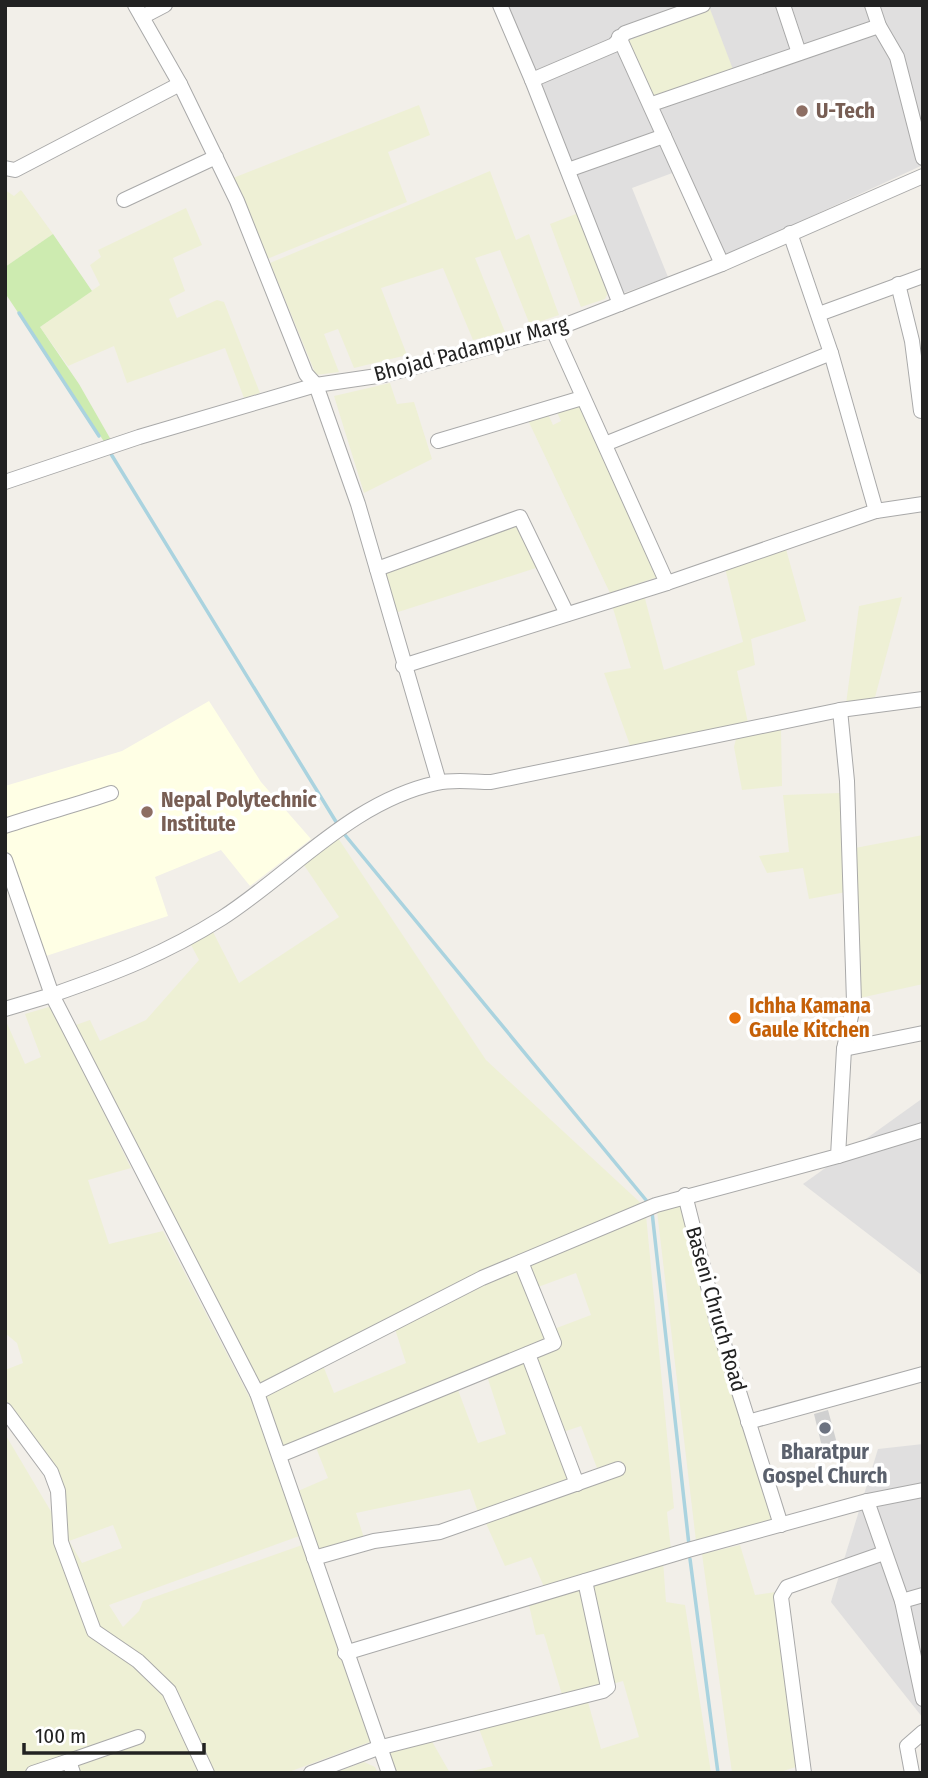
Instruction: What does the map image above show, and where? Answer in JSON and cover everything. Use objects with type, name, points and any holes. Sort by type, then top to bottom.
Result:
[{"type":"street","points":[[165,5],[138,11],[180,84],[216,157],[263,263],[306,374],[316,384],[377,569],[403,666],[439,782]]},
{"type":"street","points":[[500,5],[620,304]]},
{"type":"street","points":[[532,80],[614,45],[619,37],[670,11],[703,5]]},
{"type":"street","points":[[783,5],[799,53]]},
{"type":"street","points":[[872,5],[879,26],[897,57],[923,158]]},
{"type":"street","points":[[652,104],[879,26]]},
{"type":"street","points":[[619,37],[652,104],[722,264]]},
{"type":"street","points":[[5,168],[15,170],[180,84]]},
{"type":"street","points":[[568,170],[664,136]]},
{"type":"street","points":[[124,200],[216,157]]},
{"type":"street","name":"Bhojad Padampur Marg","points":[[5,482],[139,437],[316,384],[384,375],[552,330],[722,264],[923,176]]},
{"type":"street","points":[[790,233],[819,314],[876,511]]},
{"type":"street","points":[[819,314],[923,276]]},
{"type":"street","points":[[898,284],[917,339],[921,411]]},
{"type":"street","points":[[552,330],[667,583]]},
{"type":"street","points":[[604,444],[831,353]]},
{"type":"street","points":[[438,441],[582,398]]},
{"type":"street","points":[[403,666],[667,583],[876,511],[923,504]]},
{"type":"street","points":[[377,569],[520,517],[567,614]]},
{"type":"street","points":[[5,1009],[52,995],[162,953],[224,917],[365,812],[439,782],[491,782],[840,710],[923,699]]},
{"type":"street","points":[[838,1156],[844,1049],[854,1002],[847,781],[840,710]]},
{"type":"street","points":[[5,826],[35,816],[51,814],[111,793]]},
{"type":"street","points":[[5,860],[52,995],[257,1393],[345,1653],[389,1773]]},
{"type":"street","points":[[844,1049],[923,1033]]},
{"type":"street","points":[[257,1393],[482,1278],[685,1195],[838,1156],[923,1130]]},
{"type":"street","name":"Baseni Chruch Road","points":[[685,1195],[717,1322],[781,1525]]},
{"type":"street","points":[[280,1455],[554,1343],[521,1262]]},
{"type":"street","points":[[528,1354],[577,1484]]},
{"type":"street","points":[[748,1422],[923,1374]]},
{"type":"street","points":[[5,1410],[51,1472],[58,1491],[61,1542],[94,1630],[138,1661],[169,1692],[207,1773]]},
{"type":"street","points":[[314,1558],[374,1541],[440,1532],[618,1469]]},
{"type":"street","points":[[345,1653],[781,1525],[867,1501],[923,1490]]},
{"type":"street","points":[[867,1501],[902,1601],[923,1699]]},
{"type":"street","points":[[804,1773],[781,1597],[787,1587],[884,1553]]},
{"type":"street","points":[[311,1773],[379,1748],[603,1691],[608,1687],[585,1581]]},
{"type":"street","points":[[902,1601],[923,1595]]},
{"type":"street","points":[[912,1773],[907,1746],[923,1732]]},
{"type":"street","points":[[33,1773],[71,1767],[138,1737]]},
{"type":"shaded area","points":[[502,5],[923,5],[923,165],[714,261],[675,172],[632,188],[668,277],[618,295]]},
{"type":"shaded area","points":[[710,9],[734,72],[654,98],[627,41]]},
{"type":"shaded area","points":[[419,105],[430,135],[388,152],[407,202],[267,259],[233,178]]},
{"type":"shaded area","points":[[490,171],[516,240],[529,234],[559,315],[530,325],[500,250],[475,258],[505,332],[473,340],[443,268],[381,288],[407,355],[354,368],[338,329],[324,334],[339,372],[316,375],[270,263]]},
{"type":"shaded area","points":[[5,190],[14,196],[21,190],[53,234],[5,267]]},
{"type":"shaded area","points":[[186,208],[202,245],[173,258],[185,291],[169,299],[177,318],[217,300],[224,302],[260,393],[244,398],[225,348],[127,383],[114,346],[68,366],[40,327],[100,285],[90,265],[101,257],[98,250]]},
{"type":"shaded area","points":[[581,212],[609,291],[605,299],[581,307],[550,224]]},
{"type":"shaded area","points":[[390,383],[397,404],[414,402],[432,459],[364,493],[334,396]]},
{"type":"shaded area","points":[[579,400],[658,577],[610,593],[526,416],[547,412],[553,425],[561,421],[555,408]]},
{"type":"shaded area","points":[[517,523],[539,567],[395,613],[384,571]]},
{"type":"shaded area","points":[[786,549],[806,621],[751,639],[755,665],[737,671],[748,723],[631,748],[604,673],[631,668],[612,605],[644,595],[664,670],[743,642],[725,568]]},
{"type":"shaded area","points":[[902,597],[875,697],[846,704],[859,606]]},
{"type":"shaded area","name":"Nepal Polytechnic Institute","points":[[209,701],[261,782],[311,839],[250,886],[221,850],[155,877],[168,916],[43,957],[5,847],[5,786],[122,751]]},
{"type":"shaded area","points":[[781,729],[782,786],[742,790],[734,747],[736,739]]},
{"type":"shaded area","points":[[840,793],[846,892],[809,899],[803,868],[767,873],[759,856],[789,852],[783,795]]},
{"type":"shaded area","points":[[923,835],[923,984],[860,998],[855,848]]},
{"type":"shaded area","points":[[338,838],[486,1060],[644,1206],[258,1384],[73,1026],[90,1020],[100,1041],[146,1020],[199,960],[190,943],[211,928],[239,983],[339,917],[304,865]]},
{"type":"shaded area","points":[[52,1006],[131,1168],[88,1180],[109,1244],[163,1231],[252,1402],[275,1455],[302,1535],[109,1605],[123,1627],[139,1611],[143,1601],[305,1544],[370,1742],[286,1773],[212,1773],[173,1705],[203,1773],[5,1773],[5,1434],[65,1535],[56,1471],[44,1450],[5,1402],[5,1370],[23,1363],[17,1343],[5,1333],[5,1019],[25,1064],[41,1057],[25,1014]],"holes":[[[113,1525],[122,1548],[82,1563],[69,1541]]]},
{"type":"shaded area","points":[[923,1098],[923,1276],[803,1184]]},
{"type":"shaded area","points":[[683,1202],[775,1519],[771,1524],[696,1541],[657,1211]]},
{"type":"shaded area","points":[[646,1215],[674,1508],[667,1512],[671,1550],[545,1589],[531,1557],[505,1566],[485,1521],[623,1471],[621,1461],[597,1468],[581,1426],[560,1433],[576,1478],[479,1515],[470,1489],[356,1513],[364,1538],[319,1551],[298,1491],[328,1478],[315,1445],[458,1390],[478,1443],[506,1434],[487,1376],[560,1346],[554,1329],[591,1315],[576,1273],[538,1287],[528,1262]]},
{"type":"shaded area","points":[[519,1267],[548,1341],[284,1449],[261,1395],[322,1363],[334,1393],[406,1363],[394,1326]]},
{"type":"shaded area","name":"Bharatpur Gospel Church","points":[[828,1410],[839,1451],[824,1455],[814,1414]]},
{"type":"shaded area","points":[[923,1444],[923,1718],[831,1602],[878,1449]]},
{"type":"shaded area","points":[[740,1545],[755,1595],[776,1592],[799,1766],[777,1773],[732,1773],[702,1554]]},
{"type":"shaded area","points":[[663,1560],[666,1602],[685,1605],[711,1773],[464,1773],[493,1766],[478,1726],[588,1702],[601,1749],[639,1737],[623,1681],[563,1698],[544,1634],[536,1635],[528,1601]]},
{"type":"shaded area","points":[[430,1738],[450,1773],[395,1773],[385,1750]]},
{"type":"shaded area","points":[[364,1762],[375,1767],[378,1773],[334,1773]]},
{"type":"green space","points":[[53,234],[92,291],[40,327],[79,384],[111,440],[105,443],[5,293],[5,267]]},
{"type":"waterway","points":[[19,313],[99,436]]},
{"type":"waterway","points":[[111,454],[338,825]]},
{"type":"waterway","points":[[345,835],[646,1200]]},
{"type":"waterway","points":[[652,1212],[689,1545]]},
{"type":"waterway","points":[[690,1559],[718,1773]]},
{"type":"place","name":"U-Tech","points":[[802,111]]},
{"type":"place","name":"Nepal Polytechnic Institute","points":[[147,812]]},
{"type":"place","name":"Ichha Kamana Gaule Kitchen","points":[[735,1018]]},
{"type":"place","name":"Bharatpur Gospel Church","points":[[825,1428]]}]
